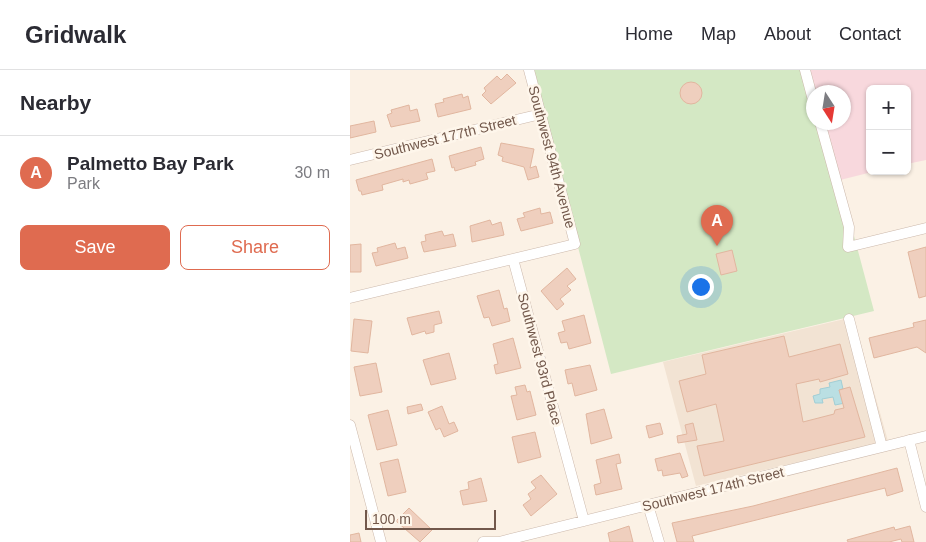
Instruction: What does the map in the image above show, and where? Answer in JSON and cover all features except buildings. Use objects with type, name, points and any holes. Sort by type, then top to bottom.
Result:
[{"type":"street","name":"Southwest 94th Avenue","points":[[513,259],[575,244],[529,70]]},
{"type":"street","points":[[805,70],[810,85]]},
{"type":"street","name":"Southwest 177th Street","points":[[350,160],[540,114]]},
{"type":"street","points":[[822,130],[849,227],[848,247],[926,228]]},
{"type":"street","points":[[350,298],[513,259]]},
{"type":"street","name":"Southwest 93rd Place","points":[[513,259],[584,521]]},
{"type":"street","points":[[849,319],[882,447]]},
{"type":"street","points":[[350,425],[381,542]]},
{"type":"street","name":"Southwest 174th Street","points":[[483,542],[499,542],[926,436]]},
{"type":"street","points":[[910,440],[926,507]]},
{"type":"street","points":[[648,505],[659,542]]},
{"type":"shaded area","points":[[810,70],[926,70],[926,160],[911,163],[911,85],[866,85],[866,174],[840,180],[826,130],[851,130],[851,85],[814,85]]},
{"type":"shaded area","points":[[853,317],[888,441],[696,486],[663,362]]},
{"type":"green space","points":[[532,70],[810,70],[812,85],[806,85],[806,130],[826,130],[874,311],[611,374]]},
{"type":"water","points":[[841,380],[843,389],[839,390],[845,403],[835,405],[833,397],[822,399],[823,403],[815,403],[813,396],[820,394],[820,389],[830,387],[829,383]]},
{"type":"place","name":"Palmetto Bay Park","points":[[717,246]]}]
